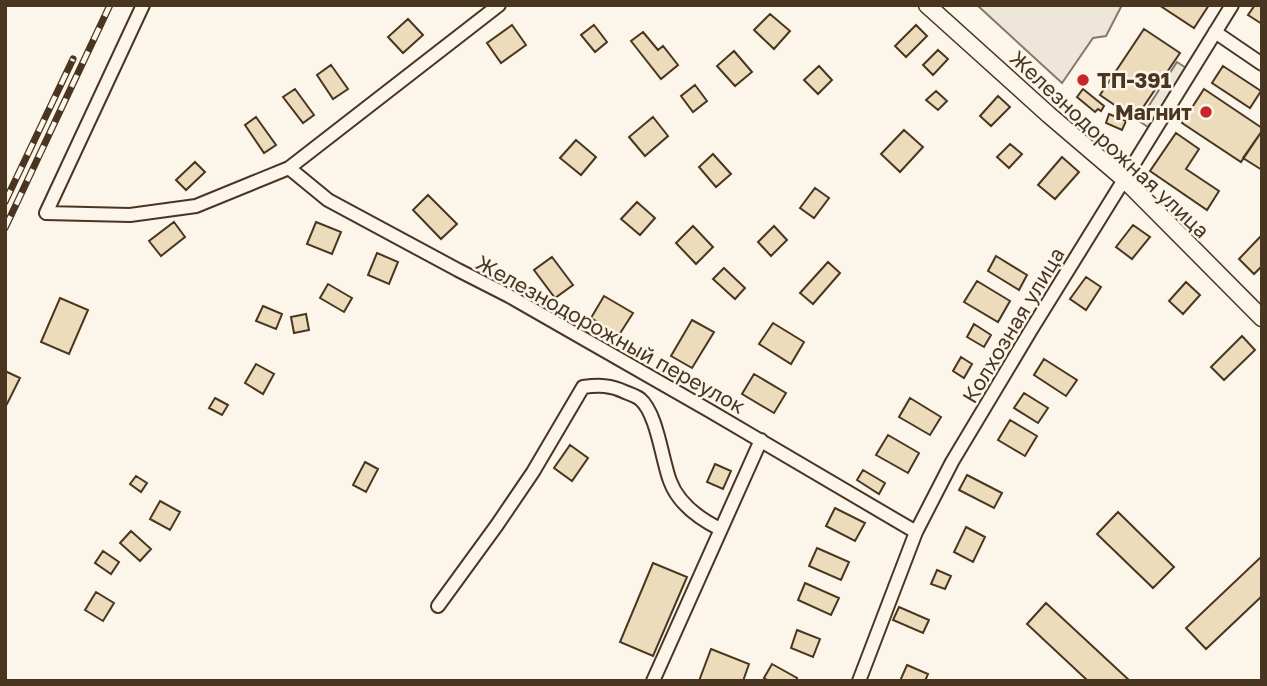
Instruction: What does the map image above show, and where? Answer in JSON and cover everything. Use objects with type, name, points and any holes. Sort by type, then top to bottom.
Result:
[{"type":"street","points":[[143,5],[46,213],[130,215],[197,206],[289,168],[499,5]]},
{"type":"street","name":"Железнодорожная улица","points":[[928,5],[1124,179],[1262,318]]},
{"type":"street","name":"Колхозная улица","points":[[859,681],[916,532],[952,462],[1232,5]]},
{"type":"street","points":[[1215,32],[1262,64]]},
{"type":"street","name":"Железнодорожный переулок","points":[[289,168],[328,200],[509,296],[916,532]]},
{"type":"street","points":[[639,399],[652,377]]},
{"type":"street","points":[[438,606],[497,526],[583,387],[601,385],[616,388],[639,399],[647,407],[671,483],[685,504],[705,522],[720,529]]},
{"type":"street","points":[[653,681],[761,440]]},
{"type":"shaded area","points":[[977,5],[1122,5],[1106,36],[1093,38],[1062,83]]},
{"type":"shaded area","points":[[1177,62],[1186,68],[1148,127],[1139,121]]},
{"type":"building","points":[[1159,5],[1209,5],[1194,28]]},
{"type":"building","points":[[1255,5],[1262,5],[1262,24],[1248,15]]},
{"type":"building","points":[[770,14],[790,31],[774,49],[754,30]]},
{"type":"building","points":[[408,19],[423,35],[403,53],[388,37]]},
{"type":"building","points":[[512,25],[526,45],[501,63],[487,43]]},
{"type":"building","points":[[594,25],[607,42],[595,52],[581,35]]},
{"type":"building","points":[[916,25],[927,36],[906,57],[895,46]]},
{"type":"building","points":[[1144,29],[1180,53],[1135,119],[1100,95]]},
{"type":"building","points":[[643,32],[658,50],[663,46],[678,65],[661,79],[631,41]]},
{"type":"building","points":[[938,50],[948,59],[933,75],[923,65]]},
{"type":"building","points":[[734,51],[752,72],[735,86],[717,66]]},
{"type":"building","points":[[331,65],[348,89],[333,99],[317,75]]},
{"type":"building","points":[[819,66],[832,80],[818,94],[804,80]]},
{"type":"building","points":[[1223,66],[1261,91],[1250,108],[1212,83]]},
{"type":"building","points":[[695,85],[707,101],[693,112],[681,96]]},
{"type":"building","points":[[295,89],[314,115],[303,123],[283,97]]},
{"type":"building","points":[[1083,89],[1104,106],[1101,111],[1098,109],[1095,112],[1077,97]]},
{"type":"building","points":[[1204,89],[1262,128],[1241,162],[1182,123]]},
{"type":"building","points":[[936,91],[947,101],[938,110],[926,100]]},
{"type":"building","points":[[998,96],[1010,107],[991,126],[980,116]]},
{"type":"building","points":[[1109,114],[1126,121],[1122,130],[1106,123]]},
{"type":"building","points":[[256,117],[276,145],[264,153],[245,125]]},
{"type":"building","points":[[653,117],[668,136],[645,156],[629,137]]},
{"type":"building","points":[[904,130],[923,147],[900,172],[881,154]]},
{"type":"building","points":[[1262,131],[1262,170],[1243,158]]},
{"type":"building","points":[[1176,133],[1199,149],[1186,169],[1219,191],[1207,210],[1150,171]]},
{"type":"building","points":[[576,140],[596,157],[581,175],[560,158]]},
{"type":"building","points":[[1010,144],[1022,154],[1009,168],[997,157]]},
{"type":"building","points":[[713,154],[731,174],[716,187],[699,167]]},
{"type":"building","points":[[1062,157],[1079,172],[1055,199],[1038,185]]},
{"type":"building","points":[[195,162],[205,172],[186,190],[176,180]]},
{"type":"building","points":[[815,188],[829,198],[814,218],[800,208]]},
{"type":"building","points":[[428,195],[457,224],[441,239],[413,210]]},
{"type":"building","points":[[637,202],[655,218],[640,235],[621,219]]},
{"type":"building","points":[[174,222],[185,237],[161,256],[149,241]]},
{"type":"building","points":[[316,222],[341,232],[332,254],[307,244]]},
{"type":"building","points":[[1133,225],[1150,237],[1132,259],[1116,247]]},
{"type":"building","points":[[693,226],[713,247],[696,264],[676,243]]},
{"type":"building","points":[[774,226],[787,240],[771,256],[758,242]]},
{"type":"building","points":[[1260,237],[1262,266],[1254,274],[1239,259]]},
{"type":"building","points":[[377,253],[398,262],[389,284],[368,275]]},
{"type":"building","points":[[996,256],[1027,275],[1019,290],[988,271]]},
{"type":"building","points":[[552,257],[573,285],[555,298],[534,270]]},
{"type":"building","points":[[828,262],[840,273],[813,304],[800,293]]},
{"type":"building","points":[[724,268],[745,288],[735,299],[713,279]]},
{"type":"building","points":[[1086,277],[1101,287],[1086,310],[1070,299]]},
{"type":"building","points":[[977,281],[1010,301],[998,322],[964,302]]},
{"type":"building","points":[[1186,282],[1200,295],[1183,314],[1169,301]]},
{"type":"building","points":[[328,284],[352,298],[344,312],[320,298]]},
{"type":"building","points":[[604,296],[633,313],[619,335],[591,318]]},
{"type":"building","points":[[60,298],[88,310],[69,354],[41,342]]},
{"type":"building","points":[[263,306],[282,314],[276,329],[256,321]]},
{"type":"building","points":[[306,314],[309,330],[294,333],[291,317]]},
{"type":"building","points":[[692,320],[714,332],[692,368],[671,356]]},
{"type":"building","points":[[773,323],[804,342],[791,364],[759,344]]},
{"type":"building","points":[[974,324],[991,335],[984,347],[967,337]]},
{"type":"building","points":[[1242,336],[1255,350],[1224,380],[1211,367]]},
{"type":"building","points":[[961,357],[972,364],[964,378],[953,371]]},
{"type":"building","points":[[1044,359],[1077,380],[1066,396],[1034,375]]},
{"type":"building","points":[[256,364],[274,374],[263,394],[245,383]]},
{"type":"building","points":[[5,371],[20,378],[7,404],[5,403]]},
{"type":"building","points":[[754,374],[786,393],[774,413],[742,394]]},
{"type":"building","points":[[1024,393],[1048,408],[1038,423],[1014,408]]},
{"type":"building","points":[[215,398],[228,405],[222,415],[209,408]]},
{"type":"building","points":[[910,398],[941,417],[930,435],[899,417]]},
{"type":"building","points":[[1010,420],[1037,436],[1025,456],[998,440]]},
{"type":"building","points":[[888,435],[919,453],[908,473],[876,455]]},
{"type":"building","points":[[570,445],[588,458],[572,481],[554,468]]},
{"type":"building","points":[[365,462],[378,469],[366,492],[353,485]]},
{"type":"building","points":[[715,464],[731,471],[723,489],[707,482]]},
{"type":"building","points":[[863,470],[885,483],[879,494],[857,480]]},
{"type":"building","points":[[967,475],[1002,493],[994,508],[959,490]]},
{"type":"building","points":[[136,476],[147,483],[141,492],[130,484]]},
{"type":"building","points":[[160,501],[180,512],[170,530],[150,519]]},
{"type":"building","points":[[835,508],[865,523],[855,541],[826,526]]},
{"type":"building","points":[[1118,512],[1174,567],[1153,588],[1097,534]]},
{"type":"building","points":[[966,527],[985,537],[973,562],[954,552]]},
{"type":"building","points":[[131,531],[151,549],[140,561],[120,543]]},
{"type":"building","points":[[817,548],[849,562],[841,580],[809,566]]},
{"type":"building","points":[[103,551],[119,562],[111,574],[95,563]]},
{"type":"building","points":[[1262,556],[1262,596],[1206,649],[1186,628]]},
{"type":"building","points":[[653,563],[687,577],[653,656],[620,642]]},
{"type":"building","points":[[937,570],[951,576],[945,589],[931,584]]},
{"type":"building","points":[[805,583],[839,598],[831,615],[798,600]]},
{"type":"building","points":[[96,592],[114,603],[103,621],[85,610]]},
{"type":"building","points":[[1046,603],[1130,681],[1088,681],[1027,624]]},
{"type":"building","points":[[899,607],[929,620],[923,633],[893,620]]},
{"type":"building","points":[[797,630],[820,639],[813,657],[791,648]]},
{"type":"building","points":[[711,649],[749,664],[743,681],[699,681]]},
{"type":"building","points":[[772,664],[797,678],[796,681],[769,681],[764,678]]},
{"type":"building","points":[[907,665],[928,674],[925,681],[900,681]]},
{"type":"railway","points":[[5,228],[110,5]]},
{"type":"railway","points":[[5,202],[73,59]]},
{"type":"place","name":"ТП-391","points":[[1083,80]]},
{"type":"place","name":"Магнит","points":[[1206,112]]}]
